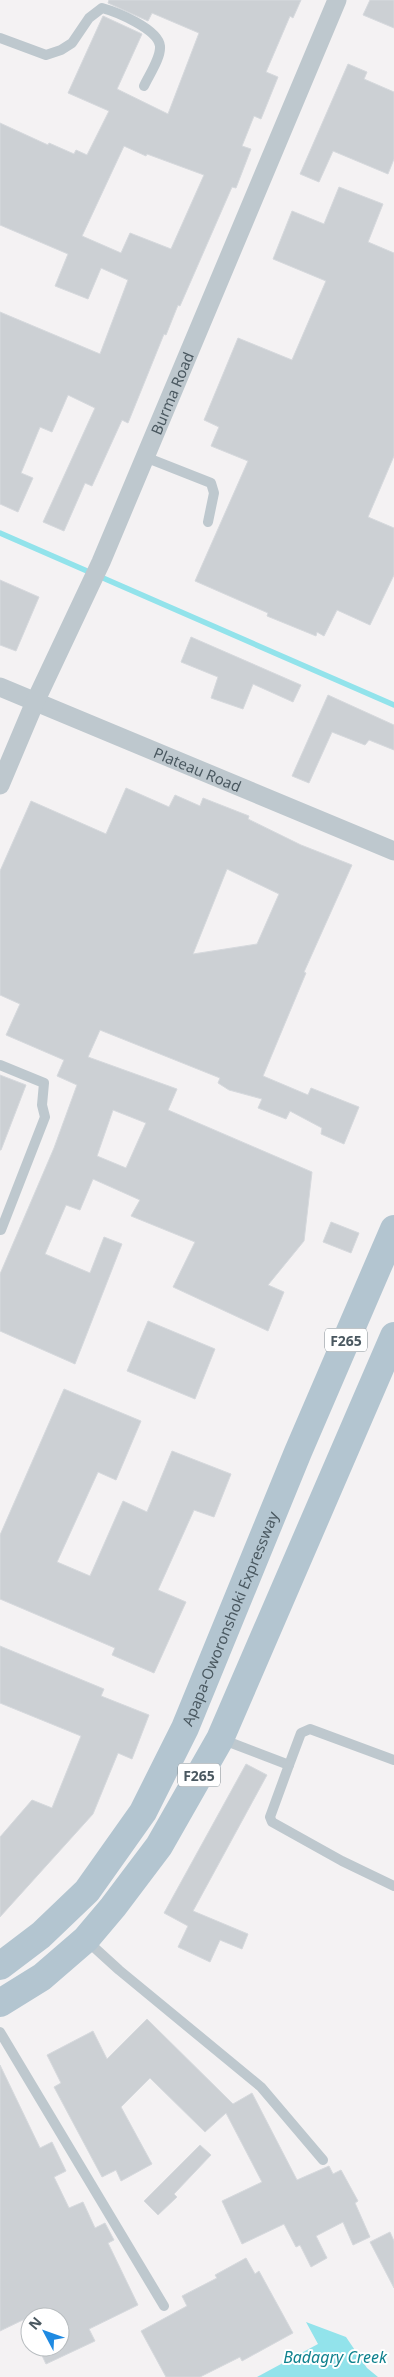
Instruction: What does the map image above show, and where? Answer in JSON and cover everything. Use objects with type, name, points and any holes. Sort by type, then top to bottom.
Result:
[{"type":"main road","name":"Apapa-Oworonshoki Expressway","points":[[0,1966],[41,1935],[87,1891],[143,1812],[185,1728],[293,1464],[394,1229]]},
{"type":"main road","name":"F265","points":[[0,2003],[42,1977],[86,1939],[114,1908],[159,1846],[220,1739],[394,1336]]},
{"type":"street","name":"Burma Road","points":[[0,785],[34,702],[101,562],[337,0]]},
{"type":"street","name":"Plateau Road","points":[[0,687],[394,851]]},
{"type":"lane","points":[[0,38],[46,55],[60,50],[72,42],[89,18],[102,8],[118,13],[155,35],[160,46],[158,57],[144,86]]},
{"type":"lane","points":[[146,456],[211,483],[214,493],[208,522]]},
{"type":"lane","points":[[0,1065],[44,1083],[42,1105],[44,1117],[40,1134],[2,1230]]},
{"type":"lane","points":[[394,1760],[305,1729],[301,1733],[270,1817],[272,1822],[342,1861],[394,1886]]},
{"type":"lane","points":[[220,1739],[289,1765]]},
{"type":"lane","points":[[86,1939],[119,1970],[261,2087],[323,2160]]},
{"type":"lane","points":[[0,2032],[164,2306]]},
{"type":"water","name":"Badagry Creek","points":[[306,2322],[346,2337],[367,2368],[378,2377],[257,2377],[318,2344]]},
{"type":"building","points":[[109,0],[301,0],[293,18],[290,16],[266,72],[278,77],[261,119],[254,116],[242,146],[251,149],[236,188],[232,187],[180,306],[178,305],[166,335],[164,334],[128,423],[122,420],[92,486],[85,483],[64,531],[43,522],[95,408],[68,395],[52,432],[40,427],[21,473],[33,478],[18,512],[0,504],[0,312],[100,354],[128,280],[101,268],[88,299],[55,286],[68,254],[0,225],[0,123],[48,145],[49,143],[74,154],[76,150],[87,155],[109,111],[68,93],[103,16],[142,34],[117,89],[168,114],[199,33],[152,13],[148,21],[108,3]],"holes":[[[124,146],[146,156],[147,154],[204,175],[171,249],[130,233],[121,253],[82,236]]]},
{"type":"building","points":[[370,0],[394,0],[394,28],[363,15]]},
{"type":"building","points":[[348,64],[367,72],[364,79],[394,92],[394,159],[388,174],[333,151],[319,182],[300,174]]},
{"type":"building","points":[[339,187],[383,204],[368,242],[394,253],[394,456],[368,517],[394,528],[394,575],[370,625],[337,610],[324,636],[317,632],[316,636],[267,616],[268,613],[195,581],[248,461],[211,446],[219,427],[204,420],[238,338],[292,360],[326,281],[273,259],[292,211],[324,224]]},
{"type":"building","points":[[0,580],[39,597],[16,651],[0,645]]},
{"type":"building","points":[[191,637],[301,685],[293,702],[253,684],[243,709],[211,698],[218,677],[181,662]]},
{"type":"building","points":[[328,695],[394,725],[394,750],[369,740],[365,745],[332,732],[309,783],[292,776]]},
{"type":"building","points":[[126,788],[169,807],[175,795],[200,806],[203,798],[249,816],[248,819],[301,845],[352,865],[304,972],[306,973],[263,1076],[308,1095],[311,1088],[359,1107],[344,1144],[321,1134],[322,1128],[290,1111],[286,1119],[258,1108],[262,1099],[229,1090],[218,1083],[220,1078],[100,1030],[88,1057],[177,1089],[168,1110],[312,1172],[304,1241],[268,1285],[284,1292],[268,1331],[173,1287],[195,1242],[131,1216],[140,1200],[93,1179],[80,1210],[66,1205],[45,1254],[90,1273],[104,1237],[122,1244],[75,1364],[0,1331],[0,1274],[54,1148],[77,1085],[57,1076],[64,1060],[6,1035],[20,1004],[0,995],[0,871],[31,801],[106,834]],"holes":[[[227,869],[279,894],[257,944],[193,954]],[[113,1110],[146,1123],[126,1168],[97,1156]]]},
{"type":"building","points":[[0,1075],[26,1085],[1,1150],[0,1150]]},
{"type":"building","points":[[331,1222],[359,1233],[351,1253],[323,1242]]},
{"type":"building","points":[[148,1321],[215,1349],[195,1399],[127,1371]]},
{"type":"building","points":[[64,1389],[141,1421],[116,1480],[98,1472],[57,1562],[90,1576],[123,1501],[147,1512],[172,1451],[231,1474],[214,1517],[194,1510],[158,1590],[186,1602],[154,1673],[112,1655],[115,1648],[0,1599],[0,1535]]},
{"type":"building","points":[[0,1646],[104,1689],[101,1696],[149,1715],[132,1759],[118,1753],[93,1814],[0,1917],[0,1837],[32,1800],[52,1808],[81,1736],[0,1703]]},
{"type":"building","points":[[246,1764],[267,1775],[193,1911],[248,1934],[242,1949],[220,1940],[210,1962],[178,1947],[188,1926],[164,1913]]},
{"type":"building","points":[[147,2019],[233,2104],[252,2093],[297,2180],[329,2166],[333,2174],[341,2170],[358,2201],[355,2203],[370,2237],[353,2245],[343,2222],[316,2236],[327,2258],[311,2267],[300,2245],[296,2247],[284,2224],[242,2244],[222,2201],[262,2182],[226,2113],[205,2132],[150,2078],[121,2107],[152,2164],[121,2181],[116,2170],[102,2177],[54,2087],[61,2083],[47,2055],[93,2031],[107,2059]]},
{"type":"building","points":[[0,2065],[40,2148],[52,2142],[66,2171],[54,2177],[69,2208],[83,2202],[95,2228],[105,2223],[114,2240],[108,2243],[138,2305],[89,2329],[95,2341],[70,2353],[70,2307],[20,2307],[20,2321],[0,2331]]},
{"type":"building","points":[[200,2145],[211,2155],[174,2194],[177,2197],[158,2215],[144,2201]]},
{"type":"building","points":[[390,2232],[394,2241],[394,2288],[370,2242]]},
{"type":"building","points":[[246,2258],[255,2274],[259,2271],[293,2333],[242,2361],[240,2357],[200,2377],[166,2377],[141,2331],[187,2306],[182,2296],[217,2278],[215,2275]]},
{"type":"building","points":[[43,2357],[61,2357],[46,2364]]},
{"type":"waterway","points":[[0,533],[394,705]]}]
